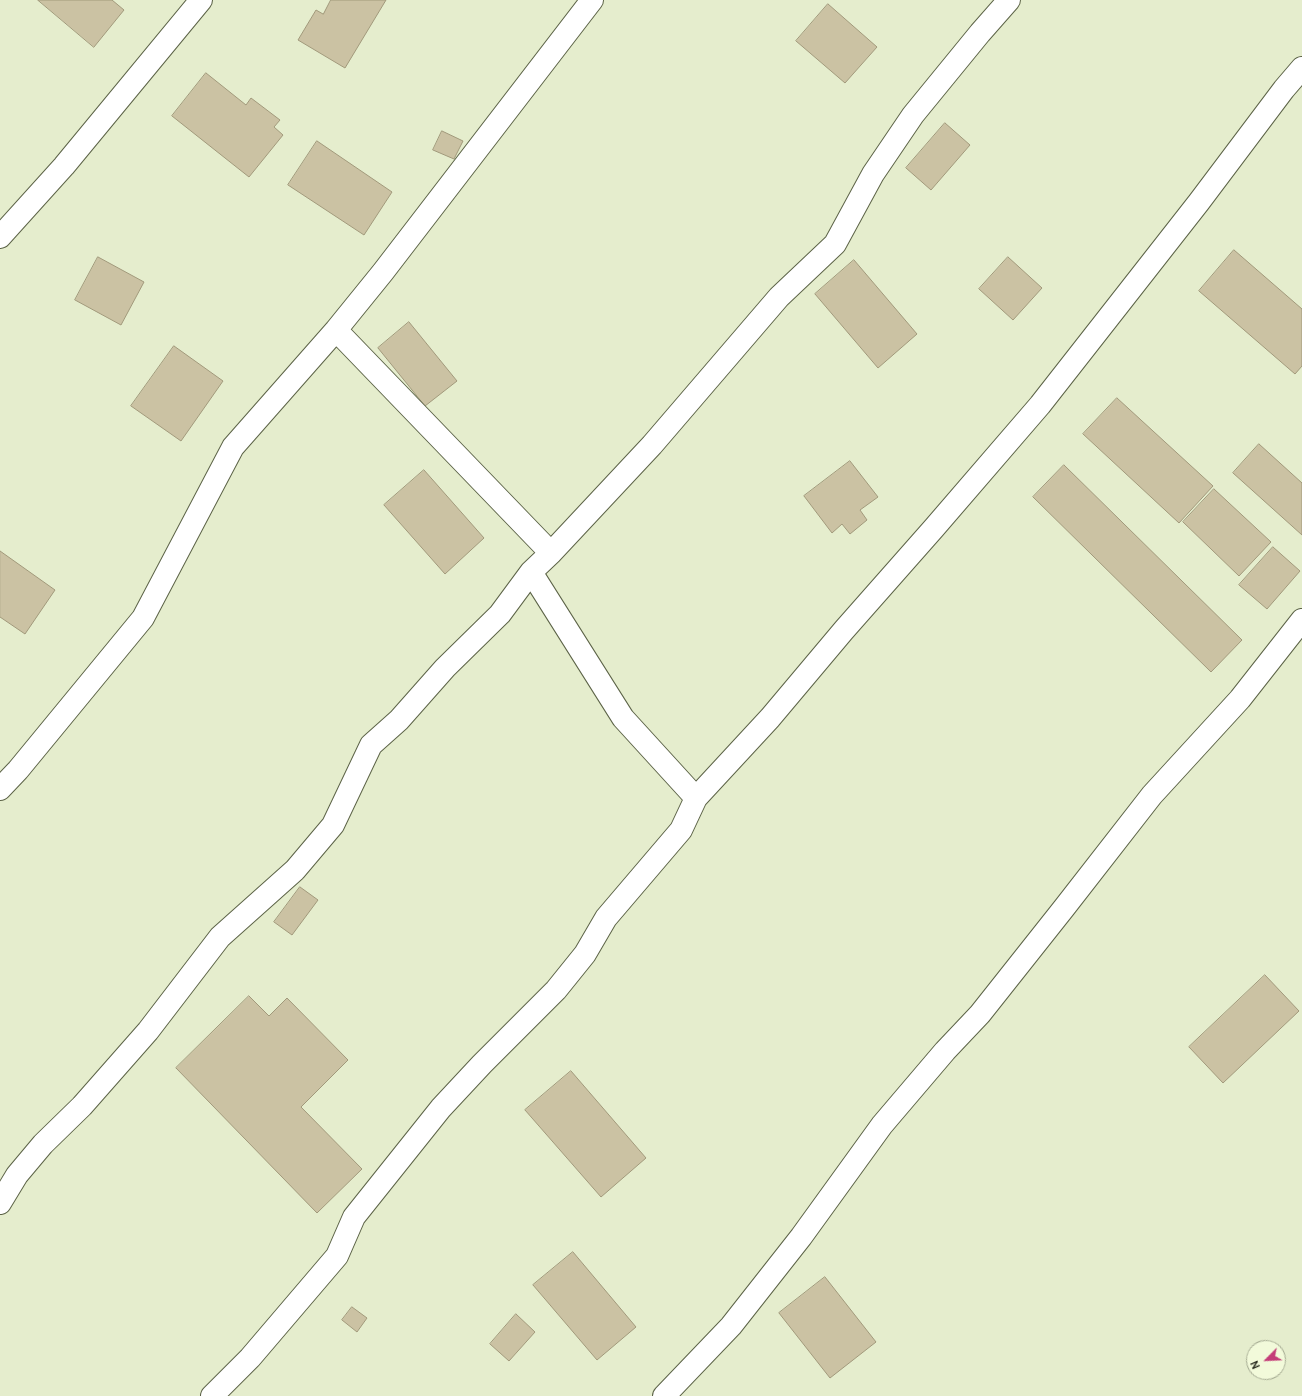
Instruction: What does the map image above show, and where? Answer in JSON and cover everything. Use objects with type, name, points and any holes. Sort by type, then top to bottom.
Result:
[{"type":"street","points":[[0,237],[64,166],[201,0]]},
{"type":"street","points":[[0,789],[18,770],[143,618],[234,447],[336,330],[383,272],[592,0]]},
{"type":"street","points":[[0,1203],[17,1175],[43,1144],[82,1106],[148,1031],[220,937],[295,870],[333,825],[371,745],[399,720],[446,668],[500,614],[531,572],[551,553],[652,446],[779,297],[836,244],[873,174],[913,115],[1009,0]]},
{"type":"street","points":[[212,1396],[250,1358],[337,1256],[354,1217],[441,1108],[565,978],[585,954],[606,918],[680,830],[696,798],[770,718],[844,630],[1040,405],[1194,208],[1284,89],[1302,68]]},
{"type":"street","points":[[336,330],[551,553]]},
{"type":"street","points":[[531,572],[622,718],[696,798]]},
{"type":"street","points":[[664,1396],[731,1326],[801,1237],[882,1126],[945,1051],[980,1014],[1152,795],[1240,699],[1302,620]]},
{"type":"building","points":[[38,0],[112,0],[124,10],[94,47]]},
{"type":"building","points":[[331,0],[386,0],[345,68],[298,40],[316,10],[323,14]]},
{"type":"building","points":[[828,4],[877,47],[845,83],[796,41]]},
{"type":"building","points":[[206,73],[246,105],[251,98],[280,120],[274,127],[283,135],[249,177],[172,116]]},
{"type":"building","points":[[945,123],[970,145],[931,190],[906,168]]},
{"type":"building","points":[[442,131],[463,141],[454,159],[433,150]]},
{"type":"building","points":[[317,141],[392,192],[364,235],[288,185]]},
{"type":"building","points":[[1234,250],[1302,309],[1302,366],[1295,374],[1199,291]]},
{"type":"building","points":[[98,257],[144,282],[121,325],[75,300]]},
{"type":"building","points":[[1008,257],[1042,288],[1013,320],[979,289]]},
{"type":"building","points":[[854,260],[917,334],[878,368],[815,294]]},
{"type":"building","points":[[409,322],[457,381],[425,406],[378,348]]},
{"type":"building","points":[[174,346],[223,381],[181,441],[131,406]]},
{"type":"building","points":[[1117,398],[1213,486],[1179,523],[1083,434]]},
{"type":"building","points":[[1259,444],[1302,483],[1302,535],[1233,473]]},
{"type":"building","points":[[850,461],[878,497],[860,510],[867,520],[850,534],[842,524],[832,533],[804,496]]},
{"type":"building","points":[[1064,465],[1242,640],[1211,672],[1033,497]]},
{"type":"building","points":[[424,470],[484,538],[445,574],[384,505]]},
{"type":"building","points":[[1214,489],[1271,542],[1239,576],[1183,522]]},
{"type":"building","points":[[1273,547],[1300,571],[1267,609],[1239,585]]},
{"type":"building","points":[[0,551],[55,590],[25,634],[0,617]]},
{"type":"building","points":[[300,887],[318,900],[292,935],[274,922]]},
{"type":"building","points":[[1265,975],[1299,1011],[1223,1083],[1189,1047]]},
{"type":"building","points":[[249,996],[269,1016],[287,998],[348,1060],[301,1107],[362,1169],[317,1213],[176,1068]]},
{"type":"building","points":[[571,1071],[646,1158],[601,1197],[525,1110]]},
{"type":"building","points":[[573,1252],[636,1327],[597,1360],[533,1285]]},
{"type":"building","points":[[825,1277],[876,1342],[830,1378],[779,1313]]},
{"type":"building","points":[[352,1307],[367,1318],[357,1332],[342,1320]]},
{"type":"building","points":[[516,1314],[535,1332],[509,1361],[490,1344]]}]
